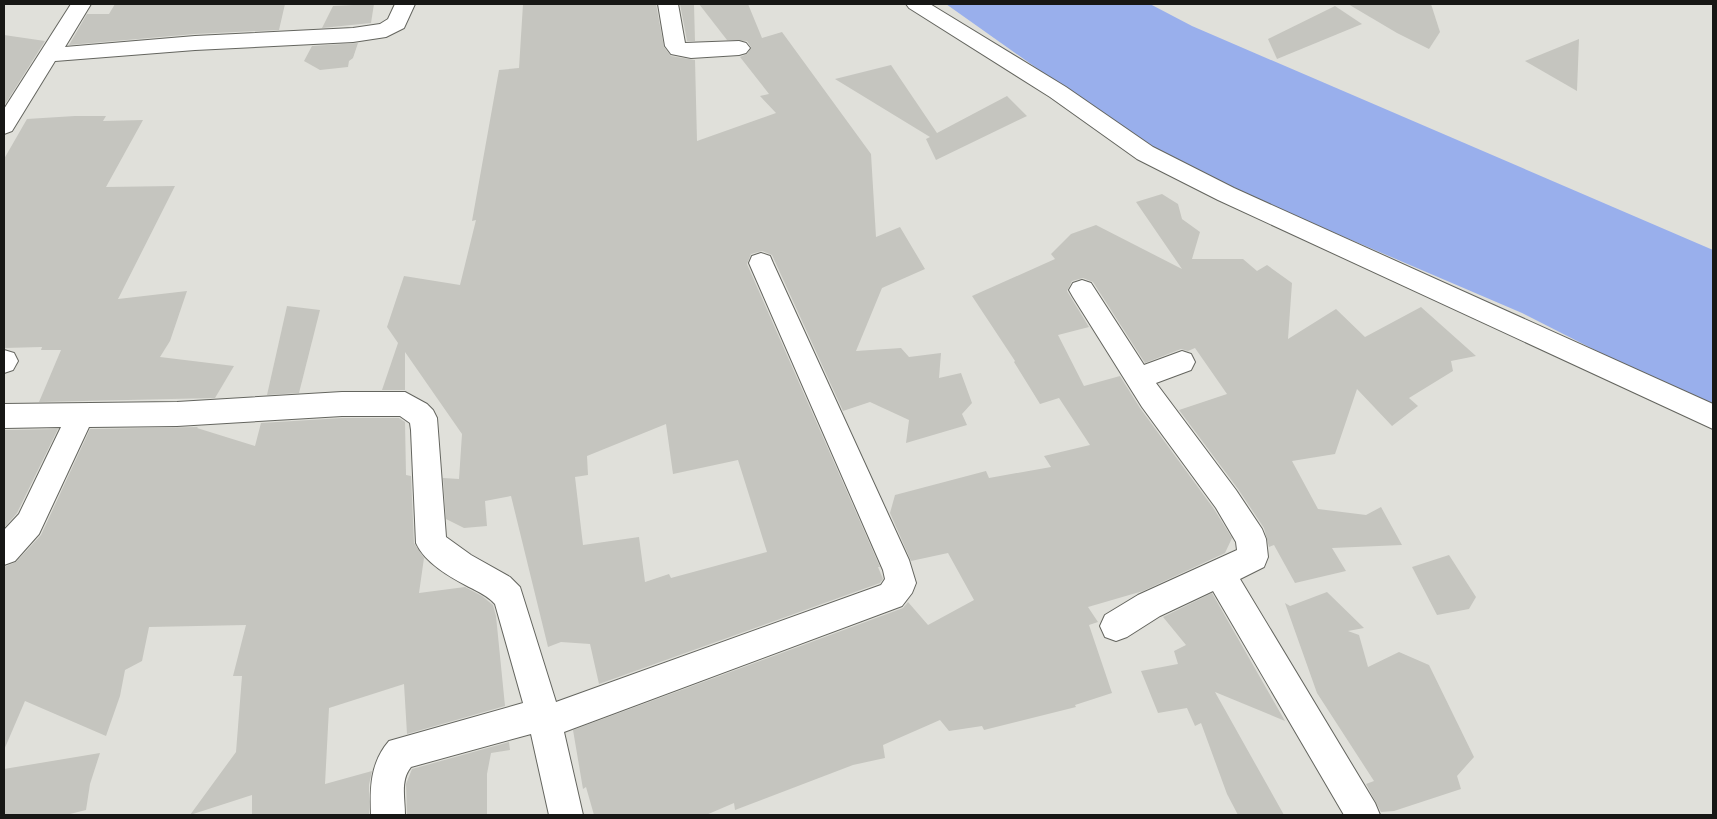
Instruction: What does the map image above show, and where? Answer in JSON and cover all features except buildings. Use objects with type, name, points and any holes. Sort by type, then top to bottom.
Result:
[{"type":"street","points":[[4,126],[13,98],[48,55],[81,4]]},
{"type":"street","points":[[48,55],[353,35],[386,30],[397,24],[405,4]]},
{"type":"street","points":[[668,4],[675,46],[678,49],[691,51],[739,48]]},
{"type":"street","points":[[916,4],[1058,92],[1145,153],[1226,194],[1713,417]]},
{"type":"street","points":[[388,815],[388,771],[392,761],[401,753],[543,718],[891,596],[901,583],[898,570],[761,263]]},
{"type":"street","points":[[1082,290],[1152,399],[1226,499],[1251,539],[1253,557],[1220,574],[1161,598],[1116,626]]},
{"type":"street","points":[[1139,378],[1182,362]]},
{"type":"street","points":[[4,416],[176,414],[342,404],[405,404],[417,412],[423,418],[425,430],[431,542],[440,551],[462,566],[503,588],[509,597],[543,718],[566,815]]},
{"type":"street","points":[[4,551],[28,524],[81,416]]},
{"type":"street","points":[[1220,574],[1363,815]]},
{"type":"water","points":[[946,4],[1150,4],[1192,26],[1713,250],[1713,410],[1522,313],[1258,200],[1137,139]]}]
